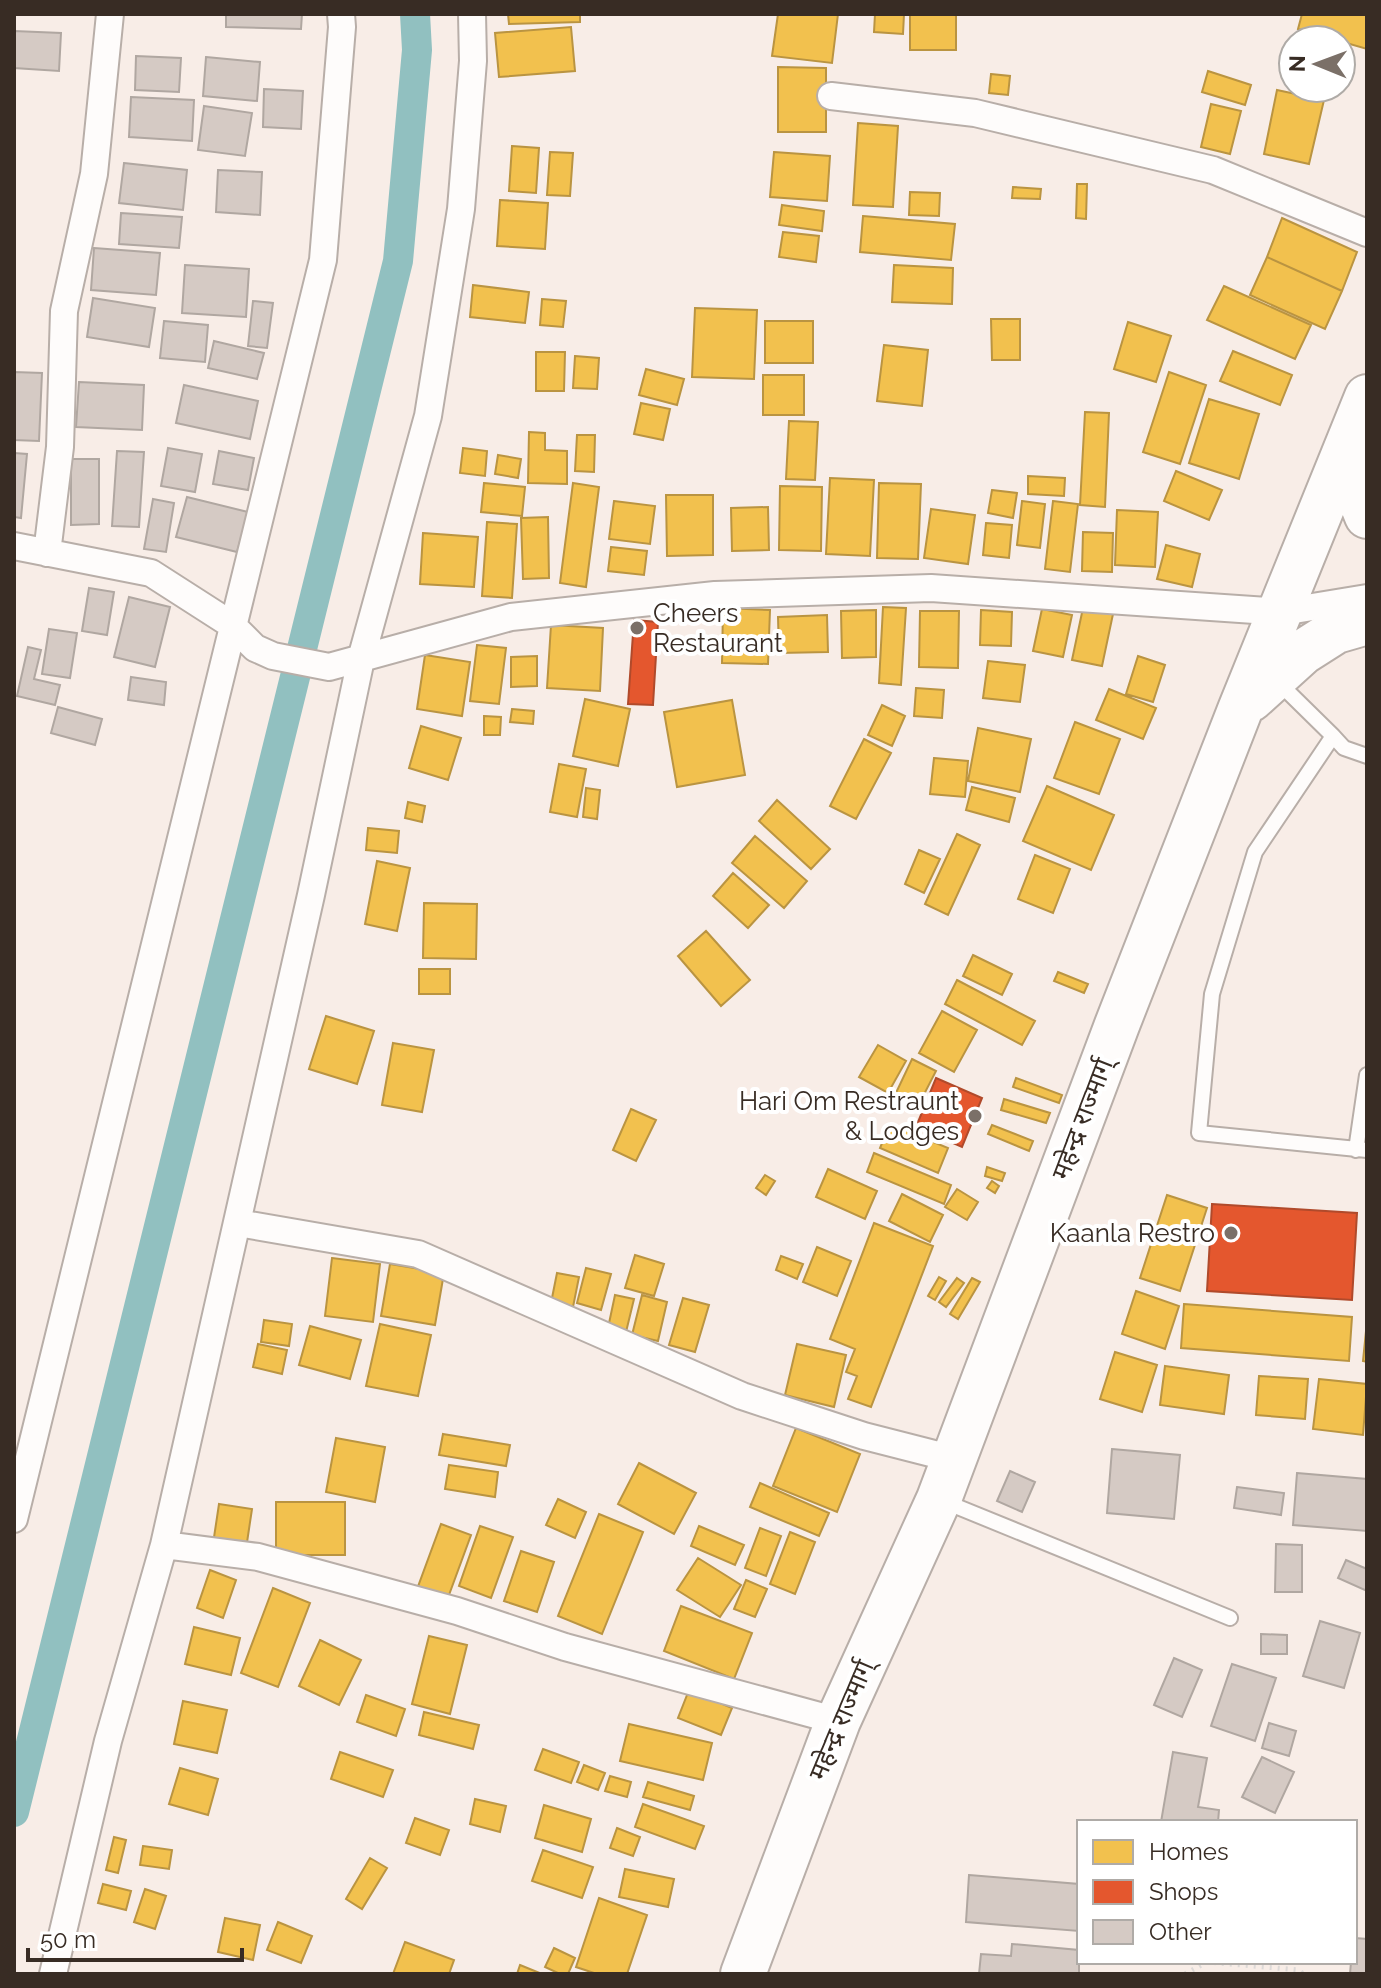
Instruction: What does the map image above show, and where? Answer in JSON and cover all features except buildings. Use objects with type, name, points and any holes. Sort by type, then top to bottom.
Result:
[{"type":"highway","points":[[1360,414],[1356,489],[1367,516]]},
{"type":"highway","name":"महेन्द्र राज्मार्ग्","points":[[743,1974],[838,1721],[946,1479],[1240,710],[1360,414]]},
{"type":"highway","points":[[1240,710],[1303,652],[1336,631],[1367,622]]},
{"type":"street","points":[[47,553],[60,447],[64,311],[94,174],[110,14]]},
{"type":"street","points":[[14,1519],[323,260],[341,14]]},
{"type":"street","points":[[53,1974],[108,1741],[164,1545],[308,910],[361,659],[428,416],[461,209],[473,61],[472,14]]},
{"type":"street","points":[[831,96],[975,113],[1213,170],[1367,233]]},
{"type":"street","points":[[14,546],[151,573],[232,625],[255,648],[273,656],[329,667],[511,617],[715,595],[931,588],[1282,612],[1367,598]]},
{"type":"street","points":[[238,1223],[418,1254],[742,1396],[864,1436],[946,1479]]},
{"type":"street","points":[[164,1545],[258,1557],[457,1611],[565,1647],[838,1721]]},
{"type":"lane","points":[[1274,678],[1344,748],[1367,756]]},
{"type":"lane","points":[[1333,736],[1255,852],[1212,994],[1199,1133],[1362,1150],[1367,1075]]},
{"type":"lane","points":[[946,1479],[1230,1618]]},
{"type":"path","points":[[1185,1974],[1203,1964]]},
{"type":"path","points":[[1230,1964],[1299,1970],[1303,1974]]},
{"type":"waterway","points":[[14,1812],[398,261],[417,50],[415,14]]},
{"type":"place","name":"Cheers Restaurant","points":[[637,628]]},
{"type":"place","name":"Hari Om Restraunt & Lodges","points":[[975,1116]]},
{"type":"place","name":"Kaanla Restro","points":[[1231,1233]]}]
